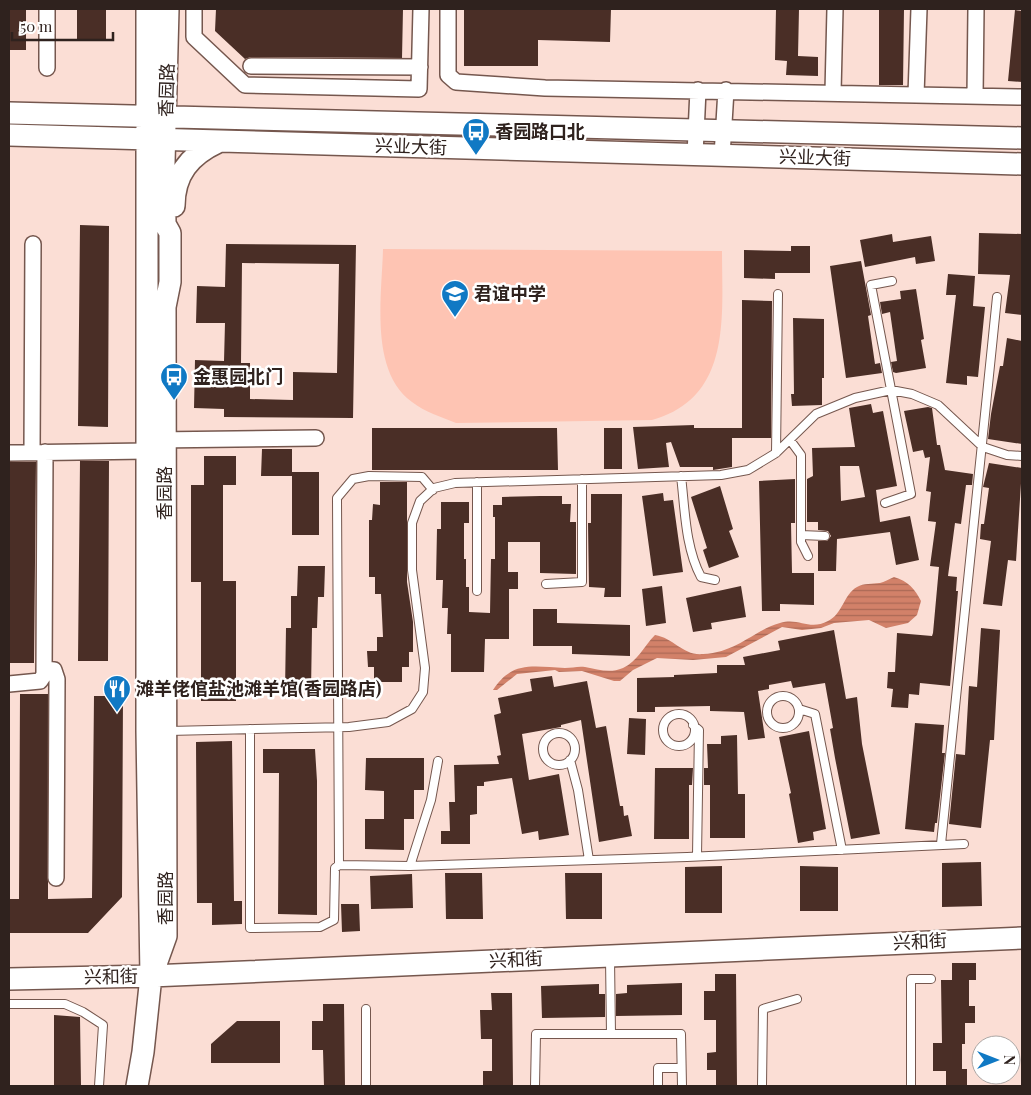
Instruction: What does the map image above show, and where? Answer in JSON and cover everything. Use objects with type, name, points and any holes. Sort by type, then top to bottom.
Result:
[{"type":"street","points":[[46,9],[47,68]]},
{"type":"street","name":"香园路","points":[[137,1086],[143,1052],[151,976],[147,731],[153,444],[156,116],[147,9]]},
{"type":"street","name":"香园路","points":[[156,116],[168,9]]},
{"type":"street","points":[[194,9],[194,37],[245,85],[419,89],[421,9]]},
{"type":"street","points":[[448,9],[448,75],[456,82],[545,88],[1022,97]]},
{"type":"street","points":[[833,92],[835,9]]},
{"type":"street","points":[[916,95],[919,9]]},
{"type":"street","points":[[975,96],[976,9]]},
{"type":"street","points":[[250,66],[420,67]]},
{"type":"street","points":[[695,155],[698,90]]},
{"type":"street","points":[[722,156],[726,90]]},
{"type":"street","name":"兴业大街","points":[[9,113],[1022,138]]},
{"type":"street","name":"兴业大街","points":[[9,135],[1022,164]]},
{"type":"street","name":"香园路","points":[[151,976],[166,936],[153,444],[165,307],[170,282],[170,233],[165,224],[156,140]]},
{"type":"street","points":[[170,233],[174,223],[174,194],[182,169],[201,150],[218,142]]},
{"type":"street","points":[[9,684],[40,681],[44,675],[33,244]]},
{"type":"street","points":[[9,453],[153,444],[316,438]]},
{"type":"street","points":[[44,669],[54,670],[57,679],[56,878]]},
{"type":"street","name":"兴和街","points":[[9,979],[151,976],[1022,938]]},
{"type":"lane","points":[[885,503],[911,494],[871,285],[892,281]]},
{"type":"lane","points":[[776,453],[778,294]]},
{"type":"lane","points":[[941,844],[997,297]]},
{"type":"lane","points":[[147,731],[340,728],[388,722],[412,709],[423,692],[425,668],[412,570],[412,523],[420,501],[433,490],[455,483],[720,475],[748,470],[776,453],[816,414],[855,398],[891,390],[912,394],[938,405],[983,447],[1006,455],[1022,456]]},
{"type":"lane","points":[[790,440],[801,455],[801,542],[808,556]]},
{"type":"lane","points":[[250,729],[250,928],[320,927],[334,920],[335,868],[339,865],[340,728],[337,498],[353,479],[369,476],[422,477],[433,490]]},
{"type":"lane","points":[[681,476],[687,528],[694,565],[701,577],[715,580]]},
{"type":"lane","points":[[546,584],[582,582],[582,479]]},
{"type":"lane","points":[[477,482],[477,591]]},
{"type":"lane","points":[[801,535],[825,536]]},
{"type":"lane","points":[[799,709],[795,723],[785,728],[775,726],[768,713],[771,703],[784,696],[794,700],[799,709],[815,714],[842,850]]},
{"type":"lane","points":[[693,725],[693,737],[686,745],[676,746],[664,736],[666,721],[674,715],[684,716],[699,730],[697,856]]},
{"type":"lane","points":[[570,760],[561,765],[547,760],[544,750],[546,740],[555,734],[570,737],[575,751],[570,760],[578,790],[589,860]]},
{"type":"lane","points":[[410,866],[431,800],[438,761]]},
{"type":"lane","points":[[339,865],[410,866],[589,860],[964,844]]},
{"type":"lane","points":[[610,956],[611,1034]]},
{"type":"lane","points":[[911,1086],[911,980],[931,979]]},
{"type":"lane","points":[[762,1086],[763,1009],[797,999]]},
{"type":"lane","points":[[9,1004],[65,1004],[83,1012],[103,1025],[99,1086]]},
{"type":"lane","points":[[366,1009],[366,1086]]},
{"type":"lane","points":[[535,1086],[536,1034],[681,1034],[682,1086]]},
{"type":"lane","points":[[658,1086],[658,1068],[681,1068]]},
{"type":"shaded area","points":[[383,249],[722,251],[721,328],[717,352],[709,374],[697,394],[678,409],[652,420],[456,423],[417,406],[398,388],[389,371],[381,331],[380,309]]},
{"type":"shaded area","points":[[894,577],[910,586],[921,601],[917,615],[908,623],[886,628],[869,620],[834,623],[821,628],[802,630],[782,627],[726,657],[693,660],[657,658],[633,670],[620,681],[614,681],[582,671],[559,672],[555,670],[517,674],[497,690],[493,690],[500,680],[508,674],[524,667],[582,667],[618,670],[632,662],[655,635],[668,640],[684,650],[703,654],[726,649],[780,623],[821,624],[837,614],[852,590],[865,584],[880,583]]},
{"type":"building","points":[[9,9],[26,9],[26,50],[9,50]]},
{"type":"building","points":[[77,9],[106,9],[106,41],[77,40]]},
{"type":"building","points":[[216,9],[403,9],[402,58],[251,57],[245,59],[215,31]]},
{"type":"building","points":[[464,9],[611,9],[610,42],[538,40],[538,66],[464,66]]},
{"type":"building","points":[[776,9],[799,9],[798,56],[818,57],[818,76],[786,75],[787,61],[775,60]]},
{"type":"building","points":[[879,9],[904,9],[903,85],[879,85]]},
{"type":"building","points":[[1015,10],[1022,11],[1022,82],[1008,81]]},
{"type":"building","points":[[80,225],[109,226],[108,427],[78,426]]},
{"type":"building","points":[[979,233],[1022,234],[1022,315],[1005,313],[1010,275],[978,274]]},
{"type":"building","points":[[892,234],[893,242],[931,236],[935,261],[916,264],[915,257],[865,267],[860,240]]},
{"type":"building","points":[[226,244],[356,245],[353,418],[224,417],[224,409],[194,408],[195,360],[224,361],[225,323],[196,323],[197,286],[225,287]],"holes":[[[242,263],[339,264],[337,373],[293,372],[293,400],[250,399],[250,363],[241,363]]]},
{"type":"building","points":[[791,246],[810,246],[810,273],[775,273],[775,279],[744,278],[744,250],[791,251]]},
{"type":"building","points":[[861,261],[871,315],[868,316],[875,364],[880,363],[882,373],[846,378],[830,266]]},
{"type":"building","points":[[948,274],[975,276],[973,306],[985,307],[978,377],[967,376],[967,385],[946,383],[956,295],[946,295]]},
{"type":"building","points":[[916,289],[924,339],[921,340],[926,368],[896,373],[893,372],[891,362],[897,361],[890,312],[882,314],[880,302],[901,299],[900,291]]},
{"type":"building","points":[[742,300],[772,301],[771,438],[732,438],[732,467],[713,470],[713,467],[680,467],[671,442],[666,443],[669,467],[638,469],[633,427],[694,425],[694,428],[742,428]]},
{"type":"building","points":[[793,318],[824,319],[822,405],[792,406],[791,394],[794,394]]},
{"type":"building","points":[[1007,338],[1022,341],[1022,444],[988,439],[1000,366],[1003,366]]},
{"type":"building","points":[[871,404],[873,413],[883,411],[897,486],[876,490],[880,522],[910,516],[919,560],[896,565],[890,532],[837,539],[836,571],[818,571],[818,541],[827,541],[831,536],[828,531],[818,530],[818,522],[807,522],[807,479],[813,476],[812,448],[855,447],[849,408]],"holes":[[[840,466],[859,466],[865,497],[841,501]]]},
{"type":"building","points":[[932,408],[937,445],[940,445],[945,470],[973,474],[972,485],[966,485],[961,524],[955,523],[948,576],[957,577],[956,591],[958,591],[950,686],[920,683],[919,695],[909,694],[908,708],[891,707],[893,689],[887,688],[888,672],[895,672],[897,633],[932,636],[933,633],[939,567],[930,566],[936,522],[928,521],[931,492],[926,491],[930,457],[925,458],[923,450],[913,452],[904,411]]},
{"type":"building","points":[[372,428],[557,428],[558,470],[372,470]]},
{"type":"building","points":[[604,428],[622,428],[622,469],[604,469]]},
{"type":"building","points":[[262,449],[292,449],[292,472],[319,472],[319,535],[292,535],[292,476],[261,476]]},
{"type":"building","points":[[204,456],[236,456],[236,485],[223,485],[223,581],[236,581],[236,701],[201,701],[201,582],[191,582],[191,485],[204,485]]},
{"type":"building","points":[[80,461],[109,461],[108,661],[78,661]]},
{"type":"building","points":[[9,462],[36,462],[34,663],[9,663]]},
{"type":"building","points":[[989,463],[1022,468],[1016,561],[1008,560],[1002,606],[983,604],[991,541],[980,539],[981,524],[984,524],[989,488],[983,487]]},
{"type":"building","points":[[795,479],[795,523],[791,523],[792,573],[814,573],[814,605],[780,604],[780,611],[762,611],[759,481]]},
{"type":"building","points":[[380,482],[407,482],[407,582],[413,622],[413,652],[409,652],[409,667],[402,667],[402,682],[374,682],[374,667],[368,667],[367,651],[377,651],[377,637],[383,637],[381,594],[375,594],[375,577],[369,577],[369,520],[372,520],[373,504],[380,505]]},
{"type":"building","points":[[720,486],[733,529],[729,531],[739,557],[709,568],[703,550],[707,548],[691,497]]},
{"type":"building","points":[[663,493],[664,501],[673,500],[683,572],[653,576],[642,496]]},
{"type":"building","points":[[591,494],[622,494],[621,597],[604,597],[605,588],[589,587],[588,523],[591,523]]},
{"type":"building","points":[[562,496],[562,504],[571,504],[570,522],[576,522],[576,574],[540,573],[540,542],[508,542],[508,572],[518,572],[518,589],[509,589],[509,639],[485,639],[484,672],[451,672],[451,634],[447,634],[448,608],[442,608],[443,580],[436,580],[437,529],[441,529],[441,502],[469,502],[469,523],[464,523],[464,559],[466,559],[466,587],[469,587],[469,612],[490,613],[491,559],[495,559],[495,517],[493,517],[493,505],[502,505],[502,497]]},
{"type":"building","points":[[298,566],[325,566],[324,597],[318,597],[317,628],[312,628],[311,691],[285,691],[286,628],[291,628],[291,596],[297,596]]},
{"type":"building","points":[[662,586],[666,623],[646,626],[642,589]]},
{"type":"building","points":[[741,586],[746,617],[711,623],[712,629],[693,632],[686,598]]},
{"type":"building","points":[[533,609],[557,609],[557,623],[630,625],[630,656],[572,654],[572,646],[533,646]]},
{"type":"building","points":[[981,628],[1000,630],[994,740],[990,740],[981,828],[949,824],[956,754],[965,755],[969,686],[977,687]]},
{"type":"building","points":[[834,630],[846,699],[857,697],[862,744],[880,834],[851,839],[830,729],[833,728],[825,683],[793,688],[791,681],[769,685],[769,689],[758,691],[765,738],[748,740],[744,712],[710,711],[710,706],[655,707],[655,712],[637,712],[637,678],[717,673],[717,665],[745,665],[743,657],[780,650],[778,641]]},
{"type":"building","points":[[552,676],[554,687],[587,681],[596,728],[606,726],[620,806],[623,806],[624,816],[628,815],[632,836],[599,842],[581,720],[561,725],[561,727],[522,734],[529,780],[559,774],[569,835],[539,840],[538,831],[522,834],[512,778],[484,782],[484,786],[477,786],[477,814],[470,815],[470,844],[441,844],[441,831],[450,831],[449,802],[455,802],[454,765],[499,764],[497,756],[501,755],[494,715],[501,713],[498,698],[532,691],[530,679]]},
{"type":"building","points":[[20,694],[48,694],[48,899],[92,898],[94,696],[123,696],[122,897],[88,933],[9,933],[9,899],[19,899]]},
{"type":"building","points":[[629,718],[646,719],[645,755],[627,754]]},
{"type":"building","points":[[915,723],[944,725],[942,753],[945,753],[937,823],[935,823],[934,832],[905,829]]},
{"type":"building","points":[[809,731],[826,829],[813,832],[814,840],[798,843],[789,794],[791,793],[779,737]]},
{"type":"building","points":[[737,735],[738,794],[745,794],[745,838],[710,838],[710,785],[704,785],[704,768],[708,768],[707,744],[721,744],[721,736]]},
{"type":"building","points":[[232,741],[234,901],[242,901],[242,924],[212,925],[212,903],[197,903],[196,742]]},
{"type":"building","points":[[263,749],[315,749],[317,781],[317,915],[278,914],[279,773],[263,773]]},
{"type":"building","points":[[366,758],[424,758],[424,790],[414,790],[414,819],[404,819],[404,850],[365,849],[365,819],[384,819],[384,791],[365,790]]},
{"type":"building","points":[[655,768],[693,768],[692,785],[689,785],[689,839],[654,839]]},
{"type":"building","points":[[981,862],[982,906],[942,907],[942,863]]},
{"type":"building","points":[[722,866],[722,913],[685,913],[685,867]]},
{"type":"building","points":[[800,866],[838,867],[838,911],[800,911]]},
{"type":"building","points":[[445,873],[482,873],[483,919],[446,919]]},
{"type":"building","points":[[565,873],[602,873],[602,919],[566,919]]},
{"type":"building","points":[[412,874],[413,908],[371,909],[370,876]]},
{"type":"building","points":[[341,904],[359,904],[360,931],[342,932]]},
{"type":"building","points":[[952,963],[976,963],[976,980],[969,980],[969,1006],[975,1006],[975,1023],[965,1023],[965,1044],[962,1044],[962,1069],[967,1069],[967,1086],[946,1086],[946,1071],[933,1071],[933,1043],[942,1043],[941,980],[952,980]]},
{"type":"building","points":[[715,974],[736,974],[737,1086],[716,1086],[716,1070],[707,1070],[707,1053],[716,1052],[716,1020],[704,1020],[704,991],[715,991]]},
{"type":"building","points":[[682,983],[682,1015],[616,1016],[616,994],[627,993],[627,985]]},
{"type":"building","points":[[599,984],[599,994],[605,994],[605,1017],[542,1018],[541,986]]},
{"type":"building","points":[[491,993],[512,993],[513,1086],[483,1086],[483,1071],[492,1071],[492,1039],[481,1039],[480,1010],[492,1010]]},
{"type":"building","points":[[323,1004],[344,1004],[345,1086],[324,1086],[323,1050],[312,1050],[312,1021],[323,1021]]},
{"type":"building","points":[[54,1015],[80,1017],[81,1086],[54,1086]]},
{"type":"building","points":[[237,1021],[280,1021],[280,1063],[211,1063],[211,1044]]},
{"type":"place","name":"香园路口北","points":[[476,156]]},
{"type":"place","name":"君谊中学","points":[[455,318]]},
{"type":"place","name":"金惠园北门","points":[[174,401]]},
{"type":"place","name":"滩羊佬倌盐池滩羊馆(香园路店)","points":[[117,713]]}]
